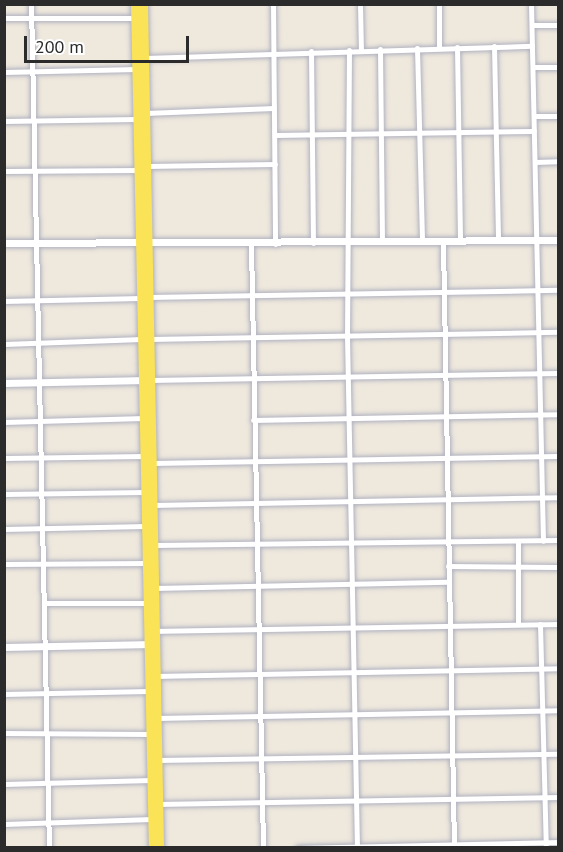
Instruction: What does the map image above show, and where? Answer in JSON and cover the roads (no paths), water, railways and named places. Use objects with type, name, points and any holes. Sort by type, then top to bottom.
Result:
[{"type":"main road","points":[[135,4],[143,168],[148,459],[145,492],[148,603],[152,631]]},
{"type":"main road","points":[[141,116],[144,58],[143,4]]},
{"type":"main road","points":[[146,380],[144,418],[152,505],[154,588],[149,691],[153,848]]},
{"type":"main road","points":[[152,644],[156,676],[159,848]]},
{"type":"street","points":[[31,4],[36,300],[41,383],[49,848]]},
{"type":"street","points":[[273,4],[274,244]]},
{"type":"street","points":[[360,4],[361,50]]},
{"type":"street","points":[[439,4],[440,48]]},
{"type":"street","points":[[531,4],[543,541]]},
{"type":"street","points":[[4,18],[135,18]]},
{"type":"street","points":[[532,25],[558,25]]},
{"type":"street","points":[[494,46],[498,241]]},
{"type":"street","points":[[144,58],[311,51],[532,46]]},
{"type":"street","points":[[457,47],[460,242]]},
{"type":"street","points":[[417,48],[422,242]]},
{"type":"street","points":[[380,49],[382,243]]},
{"type":"street","points":[[349,50],[347,336],[357,847]]},
{"type":"street","points":[[311,51],[313,243]]},
{"type":"street","points":[[533,67],[558,67]]},
{"type":"street","points":[[4,72],[137,69]]},
{"type":"street","points":[[4,121],[274,108]]},
{"type":"street","points":[[534,116],[558,116]]},
{"type":"street","points":[[275,135],[534,131]]},
{"type":"street","points":[[535,162],[558,161]]},
{"type":"street","points":[[4,171],[275,164]]},
{"type":"street","points":[[4,243],[144,246],[558,240]]},
{"type":"street","points":[[443,242],[448,626],[454,846]]},
{"type":"street","points":[[250,244],[263,848]]},
{"type":"street","points":[[4,301],[558,290]]},
{"type":"street","points":[[4,344],[146,339],[558,332]]},
{"type":"street","points":[[4,383],[558,373]]},
{"type":"street","points":[[253,420],[558,414]]},
{"type":"street","points":[[4,422],[144,418]]},
{"type":"street","points":[[4,458],[255,461],[558,456]]},
{"type":"street","points":[[4,494],[145,492]]},
{"type":"street","points":[[152,505],[558,497]]},
{"type":"street","points":[[4,529],[146,526]]},
{"type":"street","points":[[153,545],[558,540]]},
{"type":"street","points":[[518,541],[518,624]]},
{"type":"street","points":[[4,564],[147,563]]},
{"type":"street","points":[[448,566],[558,567]]},
{"type":"street","points":[[154,588],[448,582]]},
{"type":"street","points":[[45,603],[148,603]]},
{"type":"street","points":[[540,624],[546,845]]},
{"type":"street","points":[[152,631],[558,624]]},
{"type":"street","points":[[4,647],[152,644]]},
{"type":"street","points":[[156,676],[558,668]]},
{"type":"street","points":[[4,694],[149,691]]},
{"type":"street","points":[[156,718],[558,710]]},
{"type":"street","points":[[4,734],[150,734]]},
{"type":"street","points":[[157,760],[356,759],[558,754]]},
{"type":"street","points":[[4,784],[151,780]]},
{"type":"street","points":[[159,804],[558,797]]},
{"type":"street","points":[[4,824],[152,819]]},
{"type":"street","points":[[298,848],[546,845],[558,842]]}]
